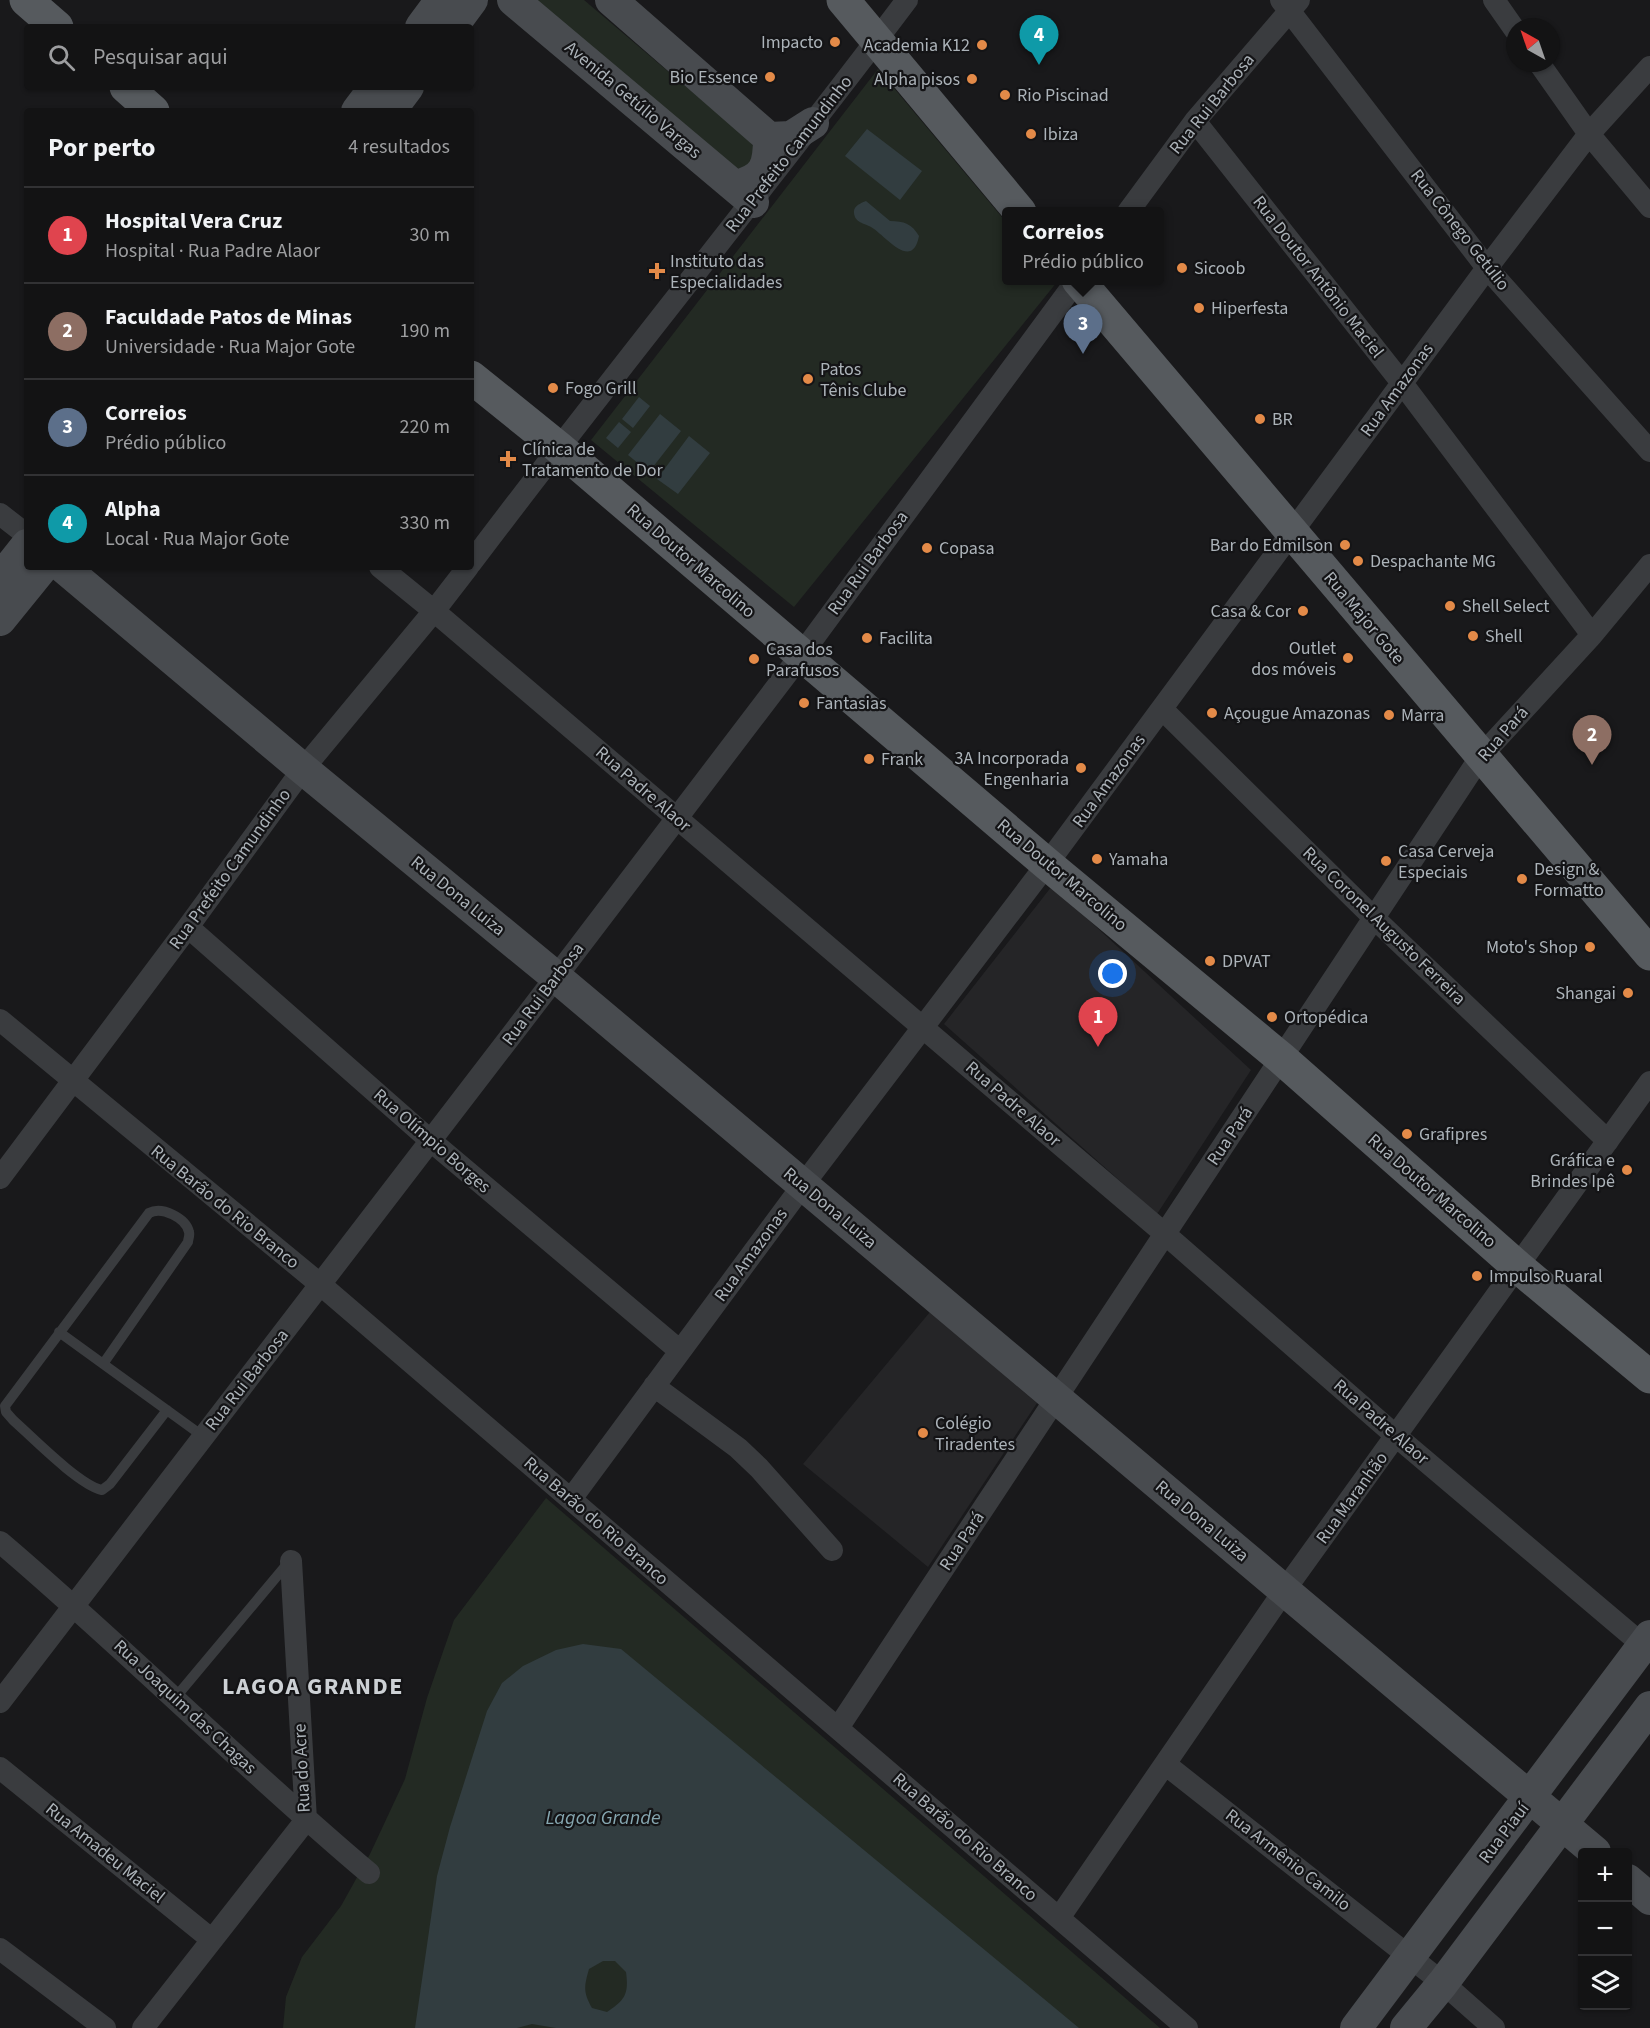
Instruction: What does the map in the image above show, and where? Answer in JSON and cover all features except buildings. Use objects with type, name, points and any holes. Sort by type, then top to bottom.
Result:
[{"type":"main road","points":[[26,0],[54,24]]},
{"type":"main road","points":[[843,0],[1016,207]]},
{"type":"main road","points":[[129,90],[150,108]]},
{"type":"main road","name":"Rua Major Gote","points":[[1082,285],[1650,954]]},
{"type":"main road","name":"Rua Doutor Marcolino","points":[[474,379],[558,447],[1047,864],[1281,1058],[1518,1267],[1650,1377]]},
{"type":"street","points":[[423,24],[441,0]]},
{"type":"street","points":[[454,24],[472,0]]},
{"type":"street","name":"Avenida Getúlio Vargas","points":[[513,0],[745,194]]},
{"type":"street","points":[[611,0],[769,138],[791,137],[813,123]]},
{"type":"street","name":"Rua Prefeito Camundinho","points":[[474,559],[672,301],[745,194],[813,123],[907,0]]},
{"type":"street","points":[[1494,0],[1507,18]]},
{"type":"street","name":"Rua Rui Barbosa","points":[[1132,207],[1195,121],[1290,4]]},
{"type":"street","name":"Rua Cônego Getúlio","points":[[1290,4],[1487,268],[1650,451]]},
{"type":"street","name":"Rua Amazonas","points":[[571,1499],[803,1185],[1047,864],[1487,268],[1589,134],[1650,67]]},
{"type":"street","points":[[1545,72],[1589,134],[1650,207]]},
{"type":"street","points":[[359,108],[373,90]]},
{"type":"street","points":[[392,108],[406,90]]},
{"type":"street","name":"Rua Doutor Antônio Maciel","points":[[1195,121],[1402,383],[1592,635]]},
{"type":"street","points":[[745,194],[752,182],[764,171],[769,159],[769,138]]},
{"type":"street","name":"Rua Rui Barbosa","points":[[0,1702],[801,655],[1074,285]]},
{"type":"street","points":[[0,513],[24,533]]},
{"type":"street","points":[[0,579],[24,549]]},
{"type":"street","name":"Rua Pará","points":[[838,1728],[1481,756],[1592,635],[1650,565]]},
{"type":"street","points":[[0,620],[41,570]]},
{"type":"street","name":"Rua Dona Luiza","points":[[67,570],[303,769],[556,977],[1590,1848]]},
{"type":"street","name":"Rua Padre Alaor","points":[[384,570],[1165,1234],[1396,1437],[1648,1644]]},
{"type":"street","name":"Rua Prefeito Camundinho","points":[[0,1178],[303,769],[466,570]]},
{"type":"street","name":"Rua Coronel Augusto Ferreira","points":[[1162,709],[1374,918],[1608,1141]]},
{"type":"street","name":"Rua Olímpio Borges","points":[[188,927],[431,1141],[680,1351]]},
{"type":"street","name":"Rua Barão do Rio Branco","points":[[0,1020],[321,1285],[1186,2028]]},
{"type":"street","name":"Rua Maranhão","points":[[1059,1918],[1284,1591],[1650,1082]]},
{"type":"street","points":[[654,1386],[738,1448],[832,1551]]},
{"type":"street","name":"Rua Joaquim das Chagas","points":[[0,1542],[74,1605],[306,1820],[369,1873]]},
{"type":"street","name":"Rua do Acre","points":[[143,2028],[306,1820],[291,1561]]},
{"type":"street","name":"Rua Piauí","points":[[1356,2028],[1648,1644]]},
{"type":"street","points":[[1406,2028],[1443,1983],[1650,1707]]},
{"type":"street","name":"Rua Armênio Camilo","points":[[1165,1764],[1443,1983]]},
{"type":"street","name":"Rua Amadeu Maciel","points":[[0,1768],[211,1939]]},
{"type":"street","points":[[1632,1883],[1650,1899]]},
{"type":"street","points":[[0,1949],[105,2028]]},
{"type":"street","points":[[1443,1983],[1494,2028]]},
{"type":"lane","points":[[103,1364],[188,1242],[189,1233],[184,1223],[166,1211],[156,1209],[149,1213],[5,1406],[6,1412],[72,1472],[93,1488],[102,1490],[110,1484],[167,1410]]},
{"type":"lane","points":[[59,1332],[204,1437]]},
{"type":"lane","points":[[175,1698],[291,1561]]},
{"type":"shaded area","points":[[523,0],[584,0],[750,141],[760,156],[746,178]]},
{"type":"shaded area","name":"Patos Tênis Clube","points":[[878,69],[1002,217],[1002,285],[1055,285],[794,607],[591,440]]},
{"type":"shaded area","points":[[1052,886],[1251,1070],[1157,1214],[944,1024]]},
{"type":"shaded area","name":"Colégio Tiradentes","points":[[930,1312],[1037,1403],[928,1567],[803,1464]]},
{"type":"shaded area","name":"Lagoa Grande","points":[[546,1498],[1160,2028],[283,2028],[286,1997],[302,1957],[341,1906],[370,1854],[405,1779],[427,1698],[454,1620]]},
{"type":"water","points":[[867,129],[922,171],[900,200],[845,156]]},
{"type":"water","points":[[866,201],[890,221],[903,223],[913,229],[919,236],[916,246],[911,251],[898,248],[871,227],[858,221],[854,213],[855,208]]},
{"type":"water","points":[[639,397],[650,406],[633,428],[622,419]]},
{"type":"water","points":[[660,414],[681,431],[649,472],[628,455]]},
{"type":"water","points":[[619,422],[631,432],[618,448],[606,438]]},
{"type":"water","points":[[689,436],[710,453],[678,494],[657,479]]},
{"type":"water","name":"Lagoa Grande","points":[[583,1644],[621,1649],[1079,2028],[556,2028],[532,2024],[517,2028],[415,2028],[437,1876],[487,1711],[502,1683],[523,1666],[556,1650]],"holes":[[[603,1961],[615,1961],[626,1972],[627,1986],[624,1996],[607,2012],[592,2008],[585,1989],[589,1969]]]},
{"type":"place","name":"Impacto","points":[[835,42]]},
{"type":"place","name":"Academia K12","points":[[982,45]]},
{"type":"place","name":"Alpha","points":[[1039,65]]},
{"type":"place","name":"Bio Essence","points":[[770,77]]},
{"type":"place","name":"Alpha pisos","points":[[972,79]]},
{"type":"place","name":"Rio Piscinad","points":[[1005,95]]},
{"type":"place","name":"Ibiza","points":[[1031,134]]},
{"type":"place","name":"Sicoob","points":[[1182,268]]},
{"type":"place","name":"Instituto das Especialidades","points":[[657,271]]},
{"type":"place","name":"Hiperfesta","points":[[1199,308]]},
{"type":"place","name":"Correios","points":[[1083,354]]},
{"type":"place","name":"Patos Tênis Clube","points":[[808,379]]},
{"type":"place","name":"Fogo Grill","points":[[553,388]]},
{"type":"place","name":"BR","points":[[1260,419]]},
{"type":"place","name":"Clínica de Tratamento de Dor","points":[[508,459]]},
{"type":"place","name":"Bar do Edmilson","points":[[1345,545]]},
{"type":"place","name":"Copasa","points":[[927,548]]},
{"type":"place","name":"Despachante MG","points":[[1358,561]]},
{"type":"place","name":"Shell Select","points":[[1450,606]]},
{"type":"place","name":"Casa & Cor","points":[[1303,611]]},
{"type":"place","name":"Shell","points":[[1473,636]]},
{"type":"place","name":"Facilita","points":[[867,638]]},
{"type":"place","name":"Outlet dos móveis","points":[[1348,658]]},
{"type":"place","name":"Casa dos Parafusos","points":[[754,659]]},
{"type":"place","name":"Fantasias","points":[[804,703]]},
{"type":"place","name":"Açougue Amazonas","points":[[1212,713]]},
{"type":"place","name":"Marra","points":[[1389,715]]},
{"type":"place","name":"Frank","points":[[869,759]]},
{"type":"place","name":"Faculdade Patos de Minas","points":[[1592,765]]},
{"type":"place","name":"3A Incorporada Engenharia","points":[[1081,768]]},
{"type":"place","name":"Yamaha","points":[[1097,859]]},
{"type":"place","name":"Casa Cerveja Especiais","points":[[1386,861]]},
{"type":"place","name":"Design & Formatto","points":[[1522,879]]},
{"type":"place","name":"Moto's Shop","points":[[1590,947]]},
{"type":"place","name":"DPVAT","points":[[1210,961]]},
{"type":"place","name":"Shangai","points":[[1628,993]]},
{"type":"place","name":"Ortopédica","points":[[1272,1017]]},
{"type":"place","name":"Hospital Vera Cruz","points":[[1098,1047]]},
{"type":"place","name":"Grafipres","points":[[1407,1134]]},
{"type":"place","name":"Gráfica e Brindes Ipê","points":[[1627,1170]]},
{"type":"place","name":"Impulso Ruaral","points":[[1477,1276]]},
{"type":"place","name":"Colégio Tiradentes","points":[[923,1433]]},
{"type":"district","name":"LAGOA GRANDE","points":[[313,1686]]}]
